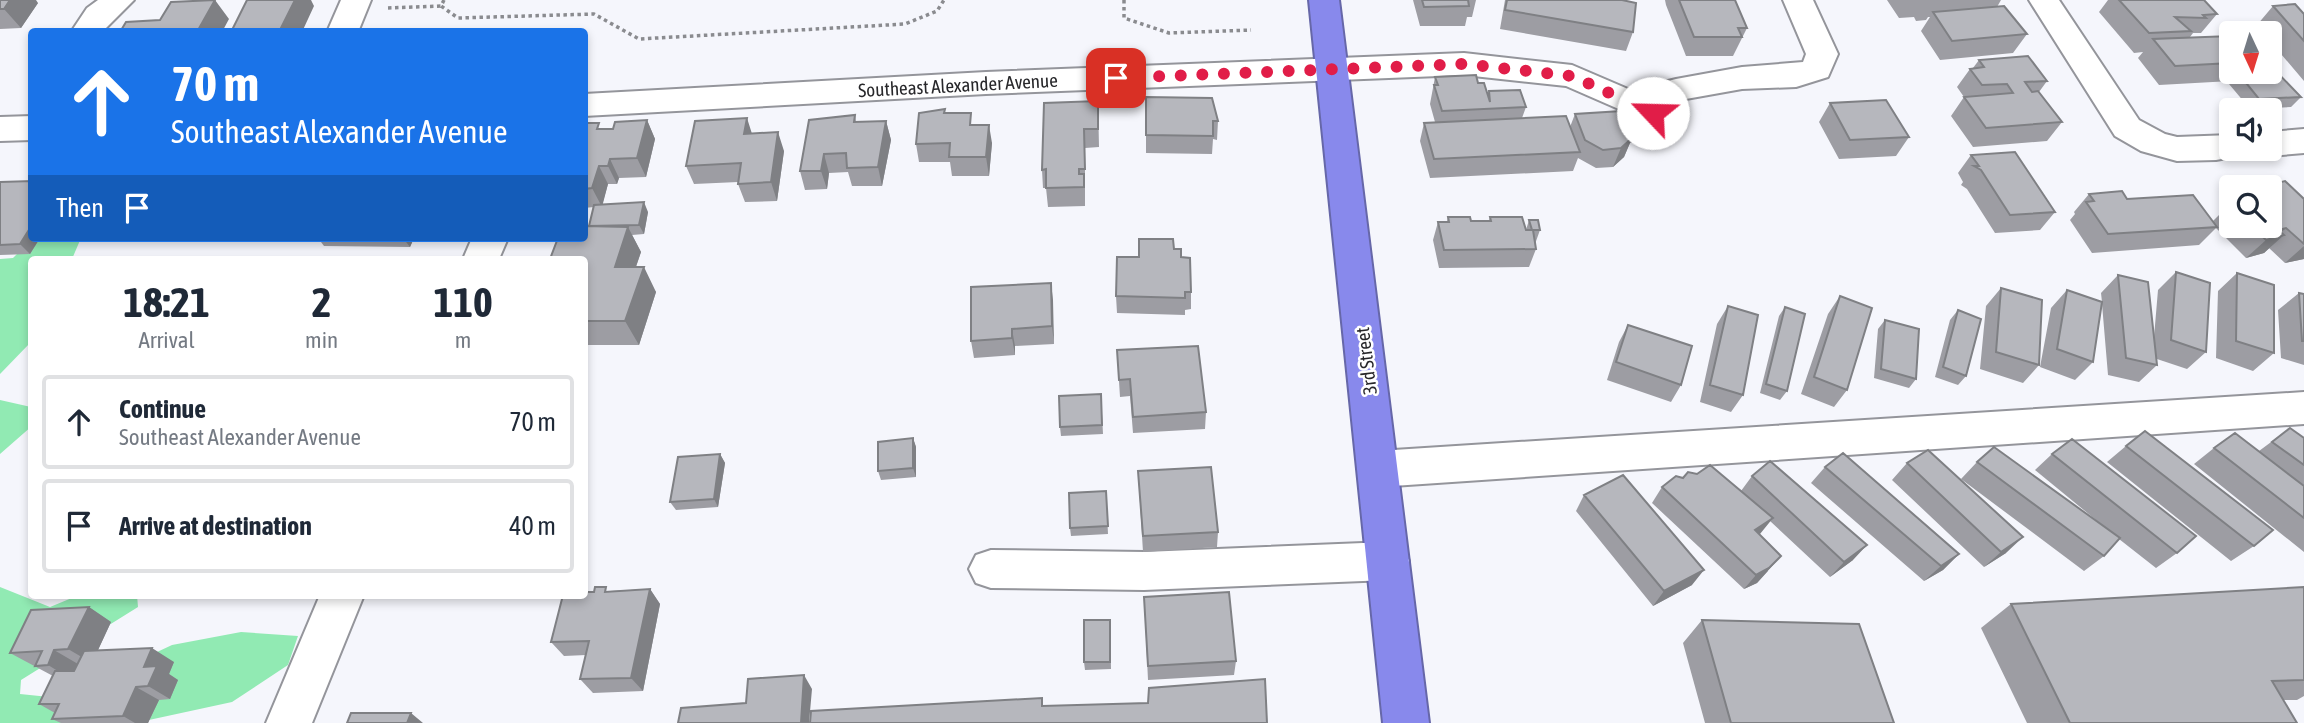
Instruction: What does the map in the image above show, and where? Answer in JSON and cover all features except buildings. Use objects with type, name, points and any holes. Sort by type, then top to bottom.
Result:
[{"type":"highway","name":"3rd Street","points":[[1324,0],[1406,723]]},
{"type":"street","points":[[89,28],[98,15],[119,0]]},
{"type":"street","points":[[344,28],[356,0]]},
{"type":"street","name":"Southeast Alexander Avenue","points":[[588,105],[1332,68],[1464,64],[1572,76],[1653,113],[1676,90],[1742,78],[1796,76],[1817,69],[1822,54],[1798,0]]},
{"type":"street","points":[[2044,0],[2127,128],[2146,142],[2169,150],[2219,148]]},
{"type":"street","points":[[2282,143],[2304,141]]},
{"type":"street","points":[[1378,469],[2304,408]]},
{"type":"street","points":[[991,569],[1144,571],[1388,561]]},
{"type":"street","points":[[289,723],[340,599]]},
{"type":"path","points":[[442,6],[444,0]]},
{"type":"path","points":[[387,8],[442,6],[458,18],[474,19],[594,14],[608,18],[629,38],[639,38],[905,24],[937,11],[944,0]]},
{"type":"path","points":[[1124,0],[1124,18],[1169,33],[1251,30]]},
{"type":"green space","points":[[29,242],[79,242],[73,256],[28,256],[28,345],[0,374],[0,259],[13,258]]},
{"type":"green space","points":[[0,400],[28,406],[28,430],[0,454]]},
{"type":"green space","points":[[0,587],[50,607],[69,599],[137,599],[138,607],[21,680],[20,694],[59,698],[172,645],[241,632],[298,636],[288,665],[232,702],[135,723],[0,723]]},
{"type":"route","points":[[1116,78],[1464,64],[1572,76],[1653,113]]}]
